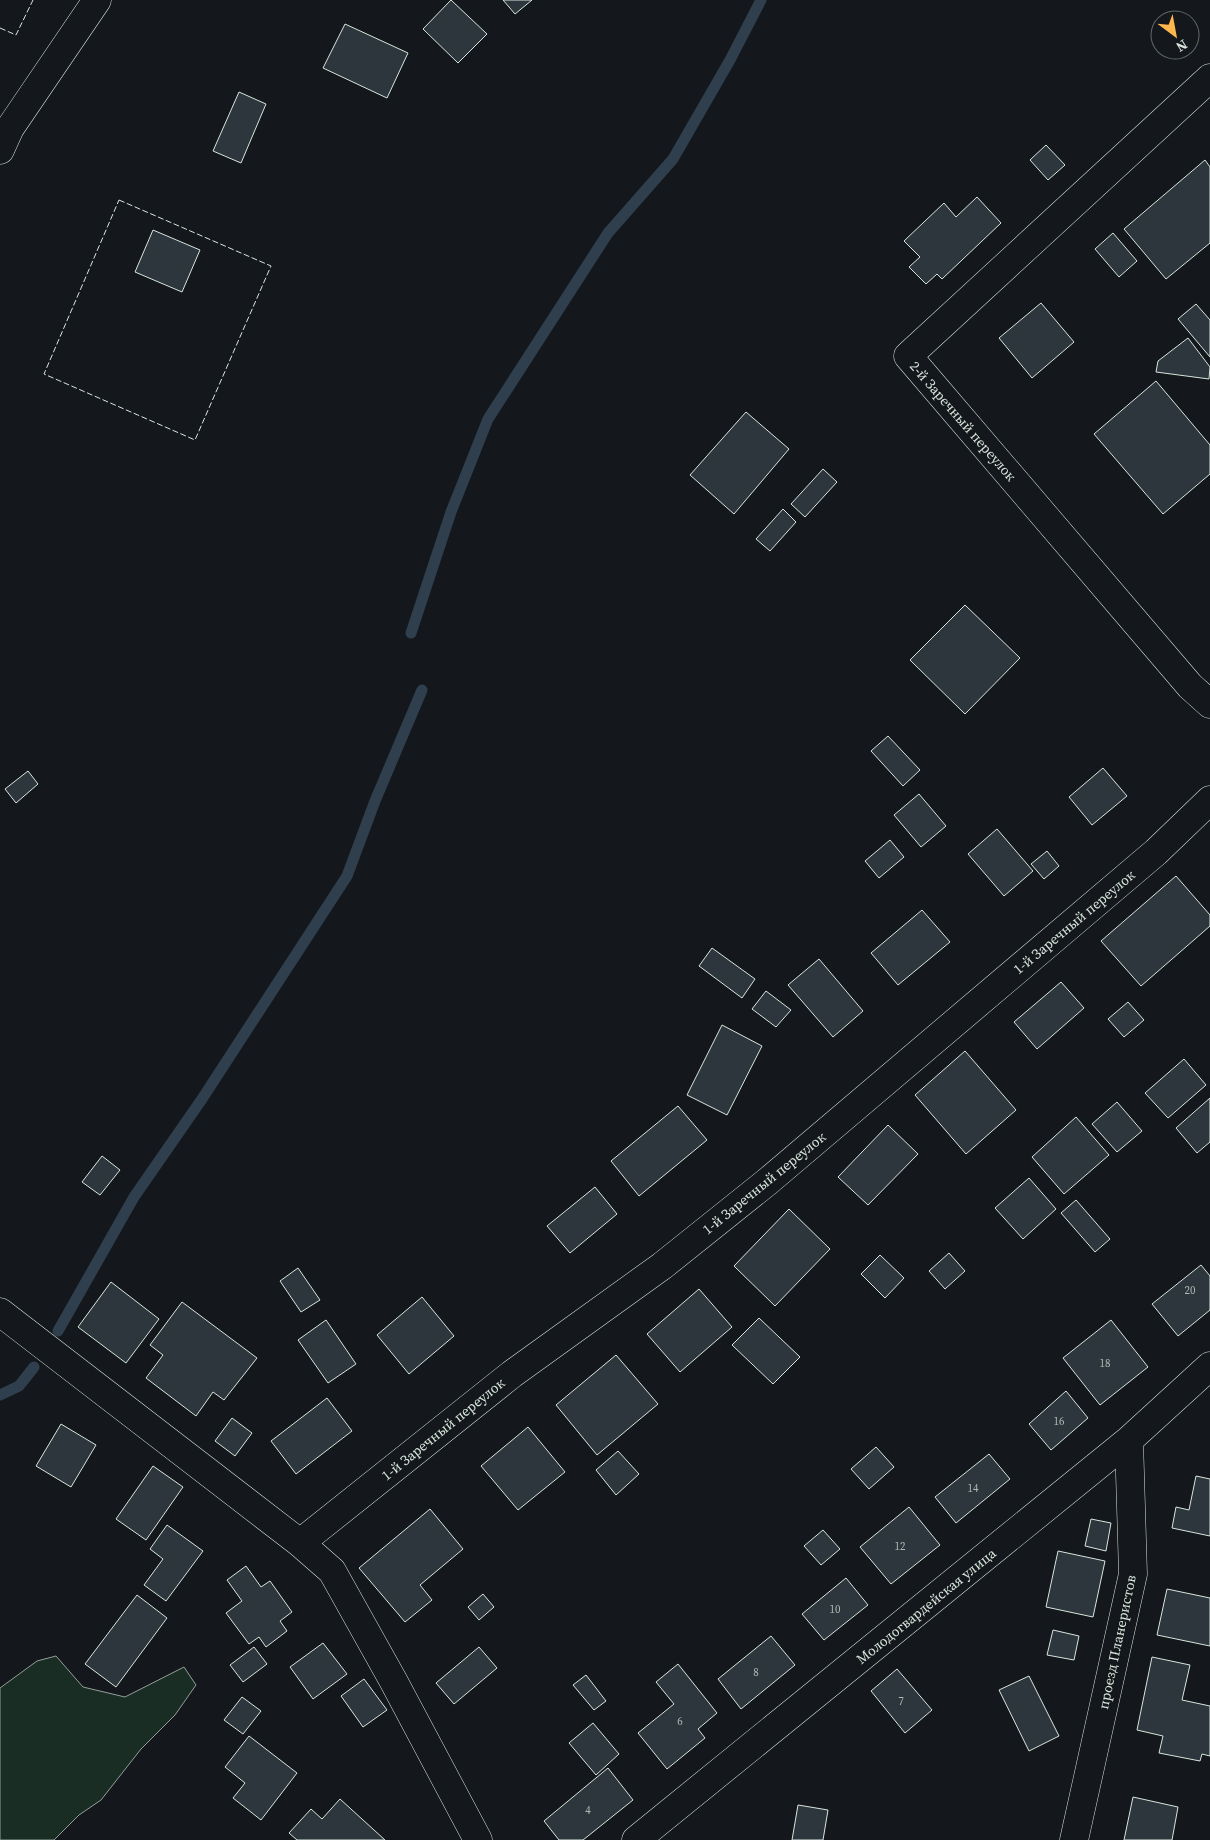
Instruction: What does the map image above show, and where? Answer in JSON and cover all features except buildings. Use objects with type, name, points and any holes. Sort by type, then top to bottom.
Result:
[{"type":"street","points":[[3,132],[97,0]]},
{"type":"street","name":"2-й Заречный переулок","points":[[1210,78],[908,356],[1190,686],[1210,704]]},
{"type":"street","name":"1-й Заречный переулок","points":[[300,1543],[512,1374],[662,1266],[766,1182],[1156,852],[1210,800]]},
{"type":"street","points":[[0,1312],[300,1543],[332,1570],[478,1840]]},
{"type":"street","name":"Молодогвардейская улица","points":[[636,1840],[1129,1440],[1210,1366]]},
{"type":"street","name":"проезд Планеристов","points":[[1074,1840],[1133,1574],[1129,1440]]},
{"type":"green space","points":[[56,1656],[83,1687],[125,1697],[184,1667],[196,1685],[175,1715],[141,1749],[101,1800],[79,1815],[54,1840],[0,1840],[0,1688],[37,1661]]},
{"type":"waterway","points":[[411,633],[451,512],[488,419],[608,233],[673,159],[730,60],[761,0]]},
{"type":"waterway","points":[[58,1331],[134,1197],[202,1099],[347,876],[375,801],[422,690]]},
{"type":"waterway","points":[[0,1395],[19,1386],[34,1367]]},
{"type":"fence","points":[[0,28],[16,35],[33,0]]},
{"type":"fence","points":[[119,200],[271,266],[195,440],[44,374],[119,200]]}]
